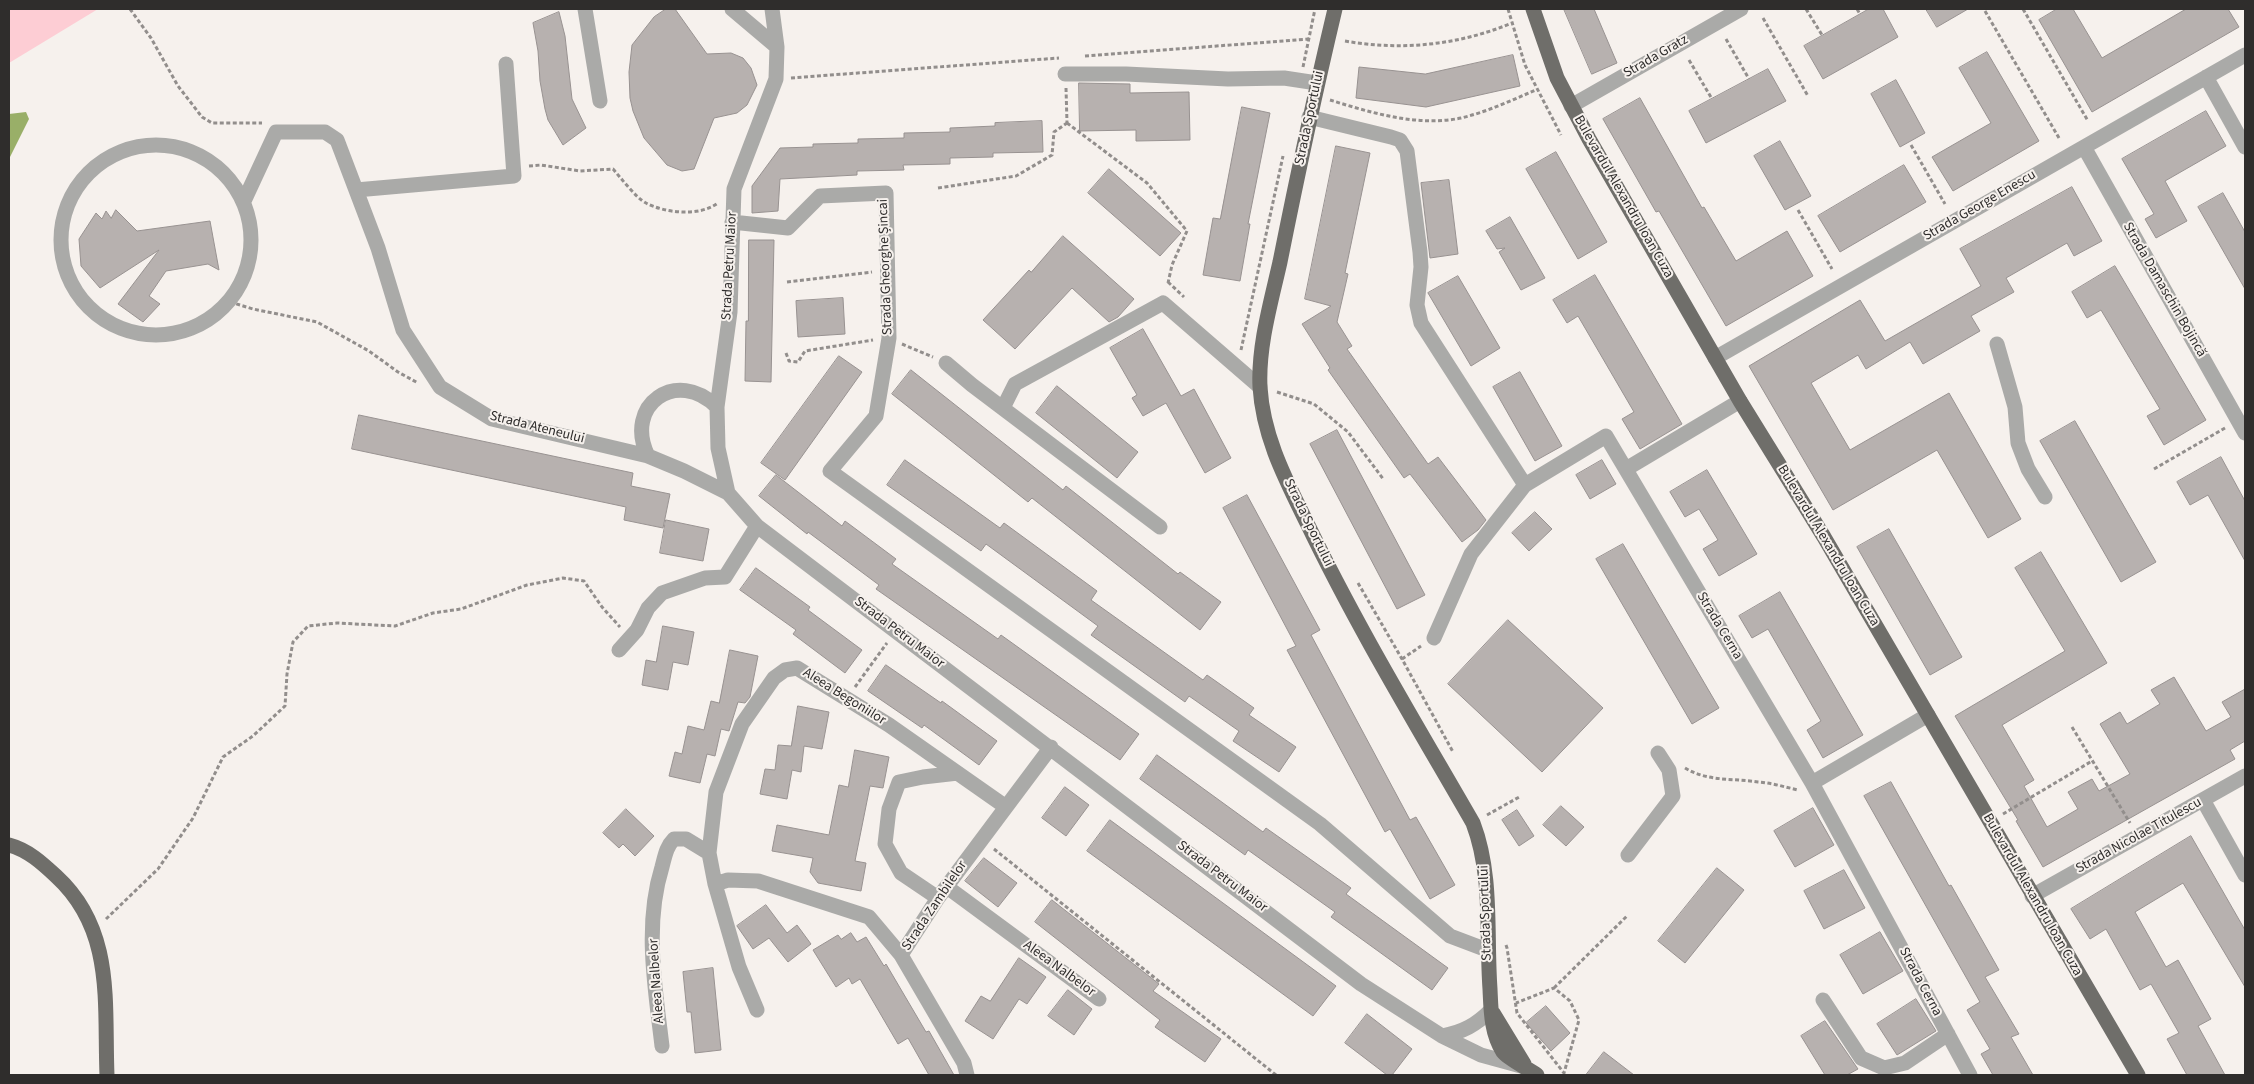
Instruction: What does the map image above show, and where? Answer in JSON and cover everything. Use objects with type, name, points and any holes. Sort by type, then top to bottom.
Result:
[{"type":"main road","name":"Strada Sportului","points":[[1335,9],[1309,117],[1264,339],[1260,388],[1265,426],[1276,458],[1320,550],[1381,666],[1473,823],[1481,844],[1486,871],[1487,950],[1491,1010]]},
{"type":"main road","name":"Bulevardul Alexandru Ioan Cuza","points":[[1533,9],[1557,78],[1571,106],[1740,401],[1824,537],[2138,1075]]},
{"type":"main road","points":[[9,845],[38,859],[62,881],[81,903],[94,930],[104,974],[107,1075]]},
{"type":"main road","name":"Strada Petru Maior","points":[[1491,1010],[1531,1071]]},
{"type":"street","points":[[585,9],[600,102]]},
{"type":"street","points":[[732,9],[777,48]]},
{"type":"street","name":"Strada Petru Maior","points":[[772,9],[777,48],[776,79],[734,188],[730,312],[717,407],[718,448],[728,493],[757,526],[1361,984],[1442,1036],[1481,1055],[1531,1071]]},
{"type":"street","name":"Strada Gratz","points":[[1571,106],[1741,9]]},
{"type":"street","name":"Strada George Enescu","points":[[1716,358],[2245,54]]},
{"type":"street","points":[[356,190],[514,176],[506,64]]},
{"type":"street","points":[[1065,74],[1126,74],[1228,79],[1258,77],[1317,83]]},
{"type":"street","points":[[2206,77],[2245,148]]},
{"type":"street","points":[[1309,117],[1400,140],[1407,150],[1420,252],[1421,267],[1417,305],[1421,324],[1525,485],[1472,554],[1434,638]]},
{"type":"street","name":"Strada Ateneului","points":[[244,201],[276,132],[325,132],[337,140],[378,248],[402,330],[440,388],[492,419],[648,456],[728,493]]},
{"type":"street","points":[[168,145],[199,154],[226,174],[244,201],[251,227],[252,253],[244,279],[230,302],[205,323],[174,334],[141,334],[110,324],[84,303],[67,275],[60,243],[65,210],[80,181],[104,159],[135,146],[168,145]]},
{"type":"street","name":"Strada Damaschin Bojincă","points":[[2084,147],[2242,426]]},
{"type":"street","name":"Strada Gheorghe Șincai","points":[[732,222],[788,228],[820,196],[886,193],[889,338],[876,416],[830,471],[1320,824],[1450,936],[1487,950]]},
{"type":"street","points":[[1003,408],[1015,384],[1163,303],[1260,388]]},
{"type":"street","points":[[1997,344],[2015,406],[2018,443],[2028,470],[2045,497]]},
{"type":"street","points":[[946,363],[1160,527]]},
{"type":"street","points":[[648,456],[642,444],[640,431],[642,418],[648,406],[658,397],[670,391],[683,389],[696,392],[708,398],[717,407]]},
{"type":"street","points":[[1626,469],[1740,401]]},
{"type":"street","name":"Strada Cerna","points":[[1525,485],[1606,436],[1812,783],[1970,1075]]},
{"type":"street","points":[[618,650],[637,630],[648,608],[662,593],[705,578],[725,577],[757,526]]},
{"type":"street","name":"Aleea Begoniilor","points":[[757,1010],[739,967],[715,884],[709,853],[716,792],[742,724],[774,678],[785,670],[797,668],[846,698],[1006,807]]},
{"type":"street","points":[[1812,783],[1928,715]]},
{"type":"street","name":"Strada Zambilelor","points":[[967,1075],[964,1062],[901,955],[942,892],[1051,748]]},
{"type":"street","points":[[1628,855],[1673,796],[1669,770],[1658,753]]},
{"type":"street","points":[[942,892],[901,873],[885,844],[890,809],[898,782],[958,773]]},
{"type":"street","name":"Strada Nicolae Titulescu","points":[[2032,896],[2245,776]]},
{"type":"street","points":[[2203,800],[2245,875]]},
{"type":"street","name":"Aleea Nalbelor","points":[[662,1046],[652,955],[658,879],[668,845],[674,839],[686,839],[709,853]]},
{"type":"street","points":[[715,884],[728,880],[758,881],[869,917],[901,955]]},
{"type":"street","name":"Aleea Nalbelor","points":[[942,892],[1100,998]]},
{"type":"street","points":[[1823,1000],[1861,1058],[1884,1068],[1905,1063],[1948,1034]]},
{"type":"street","points":[[1442,1036],[1459,1033],[1476,1024],[1491,1010]]},
{"type":"path","points":[[130,9],[151,38],[178,86],[202,117],[212,123],[265,123]]},
{"type":"path","points":[[1300,80],[1315,9]]},
{"type":"path","points":[[1508,9],[1525,65],[1536,90],[1561,135]]},
{"type":"path","points":[[1806,9],[1822,36]]},
{"type":"path","points":[[1857,9],[1860,14]]},
{"type":"path","points":[[2024,9],[2088,121]]},
{"type":"path","points":[[1985,11],[2058,138]]},
{"type":"path","points":[[1763,18],[1808,96]]},
{"type":"path","points":[[1345,41],[1384,46],[1453,42],[1485,34],[1512,23]]},
{"type":"path","points":[[1343,49],[1347,33]]},
{"type":"path","points":[[1084,56],[1309,39]]},
{"type":"path","points":[[1726,39],[1749,79]]},
{"type":"path","points":[[776,79],[1064,58]]},
{"type":"path","points":[[1689,60],[1712,99]]},
{"type":"path","points":[[1330,100],[1378,115],[1420,120],[1460,118],[1500,105],[1536,90]]},
{"type":"path","points":[[1325,121],[1332,92]]},
{"type":"path","points":[[938,188],[1016,176],[1052,155],[1054,132],[1067,123],[1146,183],[1187,231],[1172,265],[1163,303]]},
{"type":"path","points":[[1911,145],[1945,204]]},
{"type":"path","points":[[1234,346],[1240,352],[1285,148]]},
{"type":"path","points":[[514,167],[541,165],[580,171],[613,169],[644,203],[670,211],[696,211],[715,205]]},
{"type":"path","points":[[1798,210],[1832,269]]},
{"type":"path","points":[[787,282],[887,270]]},
{"type":"path","points":[[1168,282],[1188,301]]},
{"type":"path","points":[[230,302],[253,309],[317,322],[369,351],[398,372],[419,384],[440,388]]},
{"type":"path","points":[[786,353],[789,362],[798,362],[805,351],[889,338],[946,363]]},
{"type":"path","points":[[1277,382],[1279,401]]},
{"type":"path","points":[[1277,392],[1314,404],[1348,432],[1384,480]]},
{"type":"path","points":[[2154,469],[2242,426]]},
{"type":"path","points":[[1353,576],[1402,659],[1454,754]]},
{"type":"path","points":[[94,930],[158,869],[193,818],[223,757],[252,736],[285,706],[287,674],[293,642],[308,626],[337,623],[395,626],[433,613],[461,608],[527,585],[563,578],[584,581],[619,627],[637,630]]},
{"type":"path","points":[[846,698],[896,630]]},
{"type":"path","points":[[1402,659],[1434,638]]},
{"type":"path","points":[[2072,727],[2130,823]]},
{"type":"path","points":[[1990,822],[2092,761]]},
{"type":"path","points":[[1682,766],[1695,774],[1714,779],[1759,782],[1798,790]]},
{"type":"path","points":[[1487,815],[1521,796]]},
{"type":"path","points":[[1482,806],[1490,823]]},
{"type":"path","points":[[982,839],[1276,1075]]},
{"type":"path","points":[[1516,1003],[1554,988],[1628,915]]},
{"type":"path","points":[[1506,938],[1517,1013],[1564,1073],[1579,1020],[1570,1001],[1554,988]]},
{"type":"shaded area","points":[[9,9],[98,9],[9,63]]},
{"type":"shaded area","points":[[26,112],[29,119],[9,159],[9,114]]},
{"type":"building","points":[[666,9],[675,9],[707,54],[731,53],[743,58],[751,68],[757,85],[747,105],[737,113],[714,118],[694,169],[682,171],[667,165],[644,138],[630,98],[629,72],[632,45],[654,17]]},
{"type":"building","points":[[1564,9],[1594,9],[1617,63],[1592,74]]},
{"type":"building","points":[[1869,9],[1883,9],[1898,37],[1823,79],[1804,46]]},
{"type":"building","points":[[1926,9],[1968,9],[1937,27]]},
{"type":"building","points":[[2057,9],[2073,9],[2102,58],[2186,9],[2228,9],[2239,27],[2092,112],[2039,20]]},
{"type":"building","points":[[559,12],[565,36],[572,99],[586,128],[563,145],[548,120],[545,109],[533,23]]},
{"type":"building","points":[[1987,52],[2039,141],[1953,191],[1932,157],[1991,123],[1959,68]]},
{"type":"building","points":[[1513,55],[1520,86],[1426,107],[1356,98],[1359,67],[1425,74]]},
{"type":"building","points":[[1768,69],[1786,101],[1706,143],[1689,111]]},
{"type":"building","points":[[1896,80],[1925,133],[1900,147],[1871,94]]},
{"type":"building","points":[[1079,83],[1130,84],[1130,93],[1189,92],[1190,140],[1136,141],[1136,130],[1080,131]]},
{"type":"building","points":[[1640,98],[1702,208],[1704,207],[1736,261],[1787,231],[1813,276],[1726,326],[1659,211],[1656,212],[1603,119]]},
{"type":"building","points":[[1242,107],[1270,113],[1248,224],[1250,224],[1240,281],[1203,275],[1213,218],[1220,219]]},
{"type":"building","points":[[2206,111],[2226,146],[2165,181],[2187,221],[2156,238],[2145,219],[2154,214],[2122,159]]},
{"type":"building","points":[[1042,121],[1043,152],[993,153],[993,157],[950,158],[950,164],[903,165],[904,170],[857,171],[857,175],[780,179],[778,211],[752,213],[752,186],[780,148],[813,147],[813,144],[858,143],[858,139],[904,138],[904,133],[950,132],[950,128],[995,126],[995,123]]},
{"type":"building","points":[[1780,141],[1811,196],[1785,210],[1754,156]]},
{"type":"building","points":[[1336,146],[1370,153],[1345,273],[1348,274],[1337,322],[1352,346],[1347,349],[1428,464],[1438,457],[1486,520],[1478,530],[1462,542],[1410,474],[1404,478],[1328,370],[1330,368],[1302,324],[1331,306],[1305,299]]},
{"type":"building","points":[[1556,152],[1607,242],[1578,259],[1526,169]]},
{"type":"building","points":[[1904,165],[1926,202],[1840,252],[1818,216]]},
{"type":"building","points":[[1109,169],[1181,233],[1160,256],[1088,193]]},
{"type":"building","points":[[1449,180],[1458,254],[1430,258],[1421,183]]},
{"type":"building","points":[[2072,187],[2102,241],[2074,256],[2067,243],[2006,278],[2014,292],[1971,316],[1980,331],[1923,364],[1910,342],[1866,369],[1858,355],[1811,383],[1850,450],[1949,393],[2021,519],[1988,538],[1937,450],[1833,510],[1749,366],[1860,300],[1885,341],[1981,286],[1960,249]]},
{"type":"building","points":[[2223,193],[2245,232],[2245,289],[2198,207]]},
{"type":"building","points":[[116,210],[137,231],[210,221],[219,270],[208,264],[166,271],[149,296],[160,304],[143,322],[118,304],[159,250],[100,288],[81,266],[79,239],[96,213],[102,219],[106,211],[111,218]]},
{"type":"building","points":[[1510,217],[1545,278],[1521,290],[1499,252],[1505,248],[1497,249],[1486,231]]},
{"type":"building","points":[[1063,236],[1134,299],[1118,317],[1109,322],[1072,288],[1015,349],[983,320],[1029,270],[1031,272]]},
{"type":"building","points":[[749,240],[774,240],[771,382],[745,381]]},
{"type":"building","points":[[2115,266],[2206,420],[2164,445],[2147,416],[2160,409],[2101,310],[2087,318],[2072,292]]},
{"type":"building","points":[[1595,275],[1682,424],[1640,449],[1622,419],[1634,412],[1578,316],[1567,323],[1553,300]]},
{"type":"building","points":[[1458,276],[1500,348],[1471,366],[1428,293]]},
{"type":"building","points":[[843,298],[845,334],[798,337],[796,301]]},
{"type":"building","points":[[1143,329],[1181,396],[1194,389],[1231,458],[1205,473],[1166,403],[1143,416],[1132,398],[1137,395],[1110,348]]},
{"type":"building","points":[[839,356],[862,372],[785,480],[761,463]]},
{"type":"building","points":[[911,370],[1063,490],[1066,486],[1178,574],[1180,572],[1221,602],[1200,630],[1032,498],[1028,502],[892,394]]},
{"type":"building","points":[[1520,372],[1562,446],[1535,461],[1493,387]]},
{"type":"building","points":[[1057,386],[1138,452],[1117,478],[1036,413]]},
{"type":"building","points":[[359,415],[633,473],[631,486],[670,494],[663,528],[624,520],[626,507],[352,449]]},
{"type":"building","points":[[2075,421],[2156,562],[2121,582],[2040,441]]},
{"type":"building","points":[[1337,430],[1425,595],[1397,609],[1310,444]]},
{"type":"building","points":[[2221,457],[2245,501],[2245,561],[2208,495],[2190,505],[2177,482]]},
{"type":"building","points":[[905,460],[1000,528],[1004,523],[1097,591],[1091,600],[1203,680],[1207,675],[1254,708],[1249,715],[1296,747],[1279,772],[1233,741],[1239,731],[1189,696],[1185,702],[1091,635],[1098,626],[986,544],[981,551],[887,485]]},
{"type":"building","points":[[1602,460],[1616,484],[1590,499],[1576,475]]},
{"type":"building","points":[[1707,470],[1757,554],[1719,576],[1703,549],[1718,540],[1699,509],[1685,517],[1670,492]]},
{"type":"building","points":[[776,475],[842,526],[845,521],[896,559],[892,564],[998,639],[1001,635],[1139,734],[1120,760],[876,589],[879,585],[808,532],[807,534],[759,496]]},
{"type":"building","points":[[1247,495],[1320,630],[1311,635],[1410,820],[1416,817],[1455,885],[1430,899],[1390,829],[1385,832],[1287,650],[1296,646],[1223,508]]},
{"type":"building","points":[[1535,512],[1552,529],[1529,551],[1512,533]]},
{"type":"building","points":[[666,520],[709,529],[703,561],[660,553]]},
{"type":"building","points":[[1889,529],[1962,657],[1930,675],[1857,547]]},
{"type":"building","points":[[1623,544],[1719,708],[1692,724],[1596,559]]},
{"type":"building","points":[[2041,552],[2107,663],[2002,725],[2034,780],[2024,786],[2047,827],[2078,809],[2068,792],[2092,779],[2099,791],[2130,774],[2100,724],[2120,712],[2127,724],[2160,704],[2151,690],[2174,677],[2206,731],[2231,717],[2222,702],[2245,689],[2245,741],[2230,750],[2235,759],[2043,867],[2016,821],[2018,820],[1955,716],[2065,651],[2015,568]]},
{"type":"building","points":[[756,568],[810,607],[808,610],[862,650],[845,673],[793,634],[796,630],[740,590]]},
{"type":"building","points":[[1780,592],[1863,735],[1823,758],[1807,730],[1821,721],[1768,629],[1752,638],[1739,616]]},
{"type":"building","points":[[1508,620],[1603,708],[1542,772],[1448,684]]},
{"type":"building","points":[[663,626],[694,632],[688,665],[673,662],[668,690],[642,685],[646,660],[656,662]]},
{"type":"building","points":[[730,650],[758,656],[750,697],[745,703],[738,702],[729,731],[721,729],[715,756],[707,754],[700,783],[669,776],[675,752],[682,754],[688,726],[704,730],[711,701],[719,703]]},
{"type":"building","points":[[886,665],[941,703],[942,701],[997,741],[979,765],[924,725],[922,728],[868,691]]},
{"type":"building","points":[[798,706],[829,712],[822,749],[804,746],[801,772],[792,770],[787,799],[760,794],[765,769],[775,770],[778,745],[791,746]]},
{"type":"building","points":[[855,750],[889,757],[883,788],[870,786],[855,861],[866,863],[861,891],[818,883],[810,872],[813,858],[772,851],[777,825],[829,835],[839,785],[848,787]]},
{"type":"building","points":[[1157,755],[1263,832],[1266,828],[1351,888],[1346,894],[1448,968],[1432,990],[1331,917],[1335,912],[1248,850],[1245,855],[1140,779]]},
{"type":"building","points":[[1891,782],[1949,886],[1951,885],[1999,970],[1985,977],[2019,1034],[2011,1037],[2033,1075],[1993,1075],[1981,1054],[1990,1049],[1967,1010],[1980,1002],[1864,796]]},
{"type":"building","points":[[1065,787],[1089,805],[1066,836],[1042,818]]},
{"type":"building","points":[[1561,806],[1584,827],[1566,846],[1543,825]]},
{"type":"building","points":[[1813,808],[1834,845],[1795,867],[1774,831]]},
{"type":"building","points":[[626,809],[654,836],[635,856],[623,844],[619,848],[603,833]]},
{"type":"building","points":[[1517,810],[1534,836],[1519,846],[1502,820]]},
{"type":"building","points":[[1110,820],[1336,986],[1313,1016],[1087,851]]},
{"type":"building","points":[[2191,836],[2245,930],[2245,987],[2183,883],[2135,912],[2166,967],[2178,960],[2211,1019],[2198,1026],[2225,1075],[2187,1075],[2167,1039],[2179,1033],[2151,984],[2140,990],[2106,929],[2090,939],[2071,909]]},
{"type":"building","points":[[984,858],[1017,883],[998,907],[965,881]]},
{"type":"building","points":[[1717,868],[1744,890],[1685,963],[1658,941]]},
{"type":"building","points":[[1844,870],[1865,908],[1824,929],[1804,891]]},
{"type":"building","points":[[1052,900],[1159,984],[1153,991],[1221,1039],[1205,1062],[1155,1027],[1160,1020],[1035,922]]},
{"type":"building","points":[[766,905],[787,933],[797,925],[811,944],[788,962],[769,938],[753,949],[737,926]]},
{"type":"building","points":[[1880,932],[1903,971],[1863,994],[1840,955]]},
{"type":"building","points":[[851,933],[857,942],[866,937],[884,966],[886,964],[926,1032],[929,1031],[954,1075],[929,1075],[908,1038],[898,1044],[860,979],[852,984],[849,978],[836,987],[813,950],[838,935],[841,939]]},
{"type":"building","points":[[1019,958],[1046,977],[1027,1004],[1019,999],[993,1039],[965,1021],[981,996],[990,1001]]},
{"type":"building","points":[[713,968],[721,1050],[695,1053],[691,1012],[687,1012],[683,972]]},
{"type":"building","points":[[1068,990],[1092,1009],[1074,1035],[1048,1016]]},
{"type":"building","points":[[1916,999],[1936,1031],[1897,1055],[1877,1024]]},
{"type":"building","points":[[1546,1006],[1570,1033],[1551,1051],[1526,1023]]},
{"type":"building","points":[[1367,1014],[1412,1049],[1392,1075],[1387,1075],[1345,1043]]},
{"type":"building","points":[[1825,1021],[1858,1069],[1847,1075],[1825,1075],[1801,1036]]},
{"type":"building","points":[[1604,1052],[1634,1075],[1586,1075]]}]
